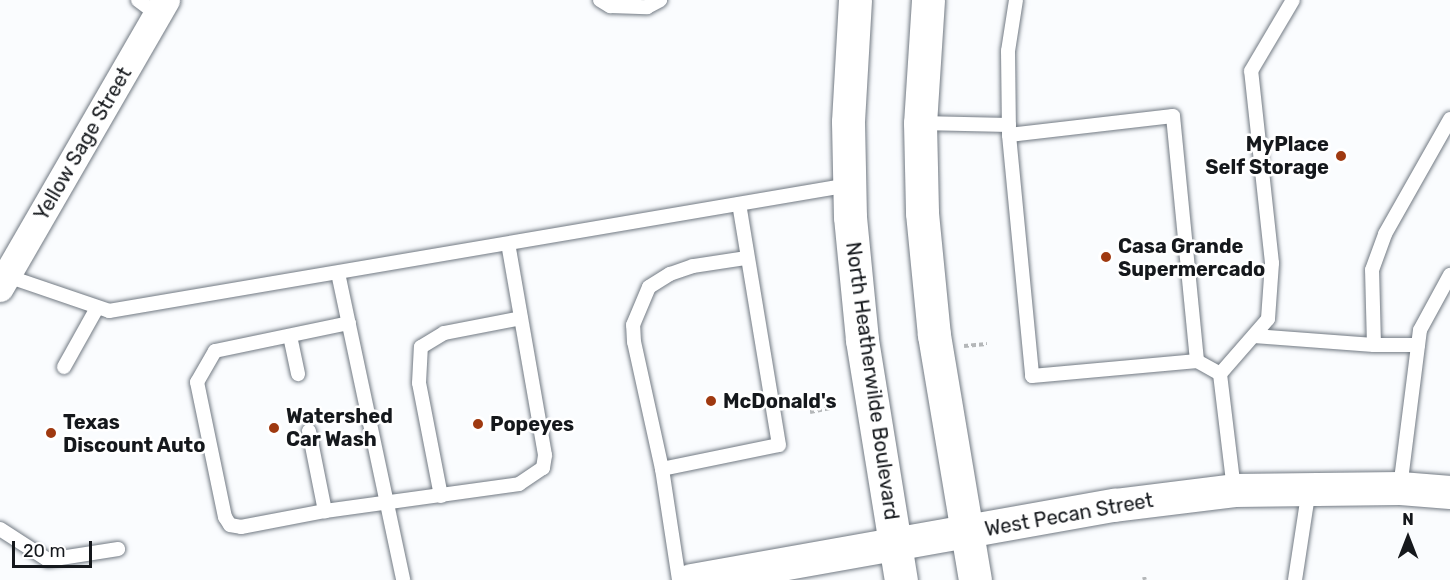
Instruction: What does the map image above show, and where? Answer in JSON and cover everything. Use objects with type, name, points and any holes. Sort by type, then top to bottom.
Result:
[{"type":"main road","name":"North Heatherwilde Boulevard","points":[[855,0],[848,122],[849,185],[862,340],[901,580]]},
{"type":"main road","points":[[928,0],[920,123],[922,213],[934,335],[975,580]]},
{"type":"main road","name":"West Pecan Street","points":[[691,580],[895,546],[1114,505],[1234,490],[1310,487],[1400,488],[1450,492]]},
{"type":"street","name":"Yellow Sage Street","points":[[3,282],[154,5]]},
{"type":"lane","points":[[600,0],[610,6],[647,7],[660,0]]},
{"type":"lane","points":[[1016,0],[1008,51],[1009,130],[1032,376],[1197,361],[1220,375]]},
{"type":"lane","points":[[1234,490],[1220,375],[1268,319],[1272,263],[1251,71],[1293,0]]},
{"type":"lane","points":[[920,123],[1009,130],[1173,116],[1197,361]]},
{"type":"lane","points":[[1374,345],[1372,270],[1385,234],[1450,119]]},
{"type":"lane","points":[[3,282],[110,311],[849,185]]},
{"type":"lane","points":[[662,470],[779,445],[746,258],[739,204]]},
{"type":"lane","points":[[349,323],[215,351],[197,382],[225,517],[230,525],[241,527],[325,512],[519,484],[543,468],[545,455],[508,244]]},
{"type":"lane","points":[[679,580],[662,470],[634,342],[633,325],[649,287],[670,274],[693,266],[746,258]]},
{"type":"lane","points":[[338,273],[403,580]]},
{"type":"lane","points":[[1400,488],[1419,330],[1450,275]]},
{"type":"lane","points":[[64,368],[97,308]]},
{"type":"lane","points":[[441,496],[419,383],[422,347],[444,333],[521,318]]},
{"type":"lane","points":[[290,336],[297,374]]},
{"type":"lane","points":[[1254,336],[1374,345],[1418,345]]},
{"type":"lane","points":[[309,431],[325,512]]},
{"type":"lane","points":[[1295,580],[1310,487]]},
{"type":"lane","points":[[0,529],[48,561],[83,553],[118,549]]},
{"type":"path","points":[[962,346],[987,344]]},
{"type":"path","points":[[810,412],[836,407]]},
{"type":"place","name":"MyPlace Self Storage","points":[[1341,156]]},
{"type":"place","name":"Casa Grande Supermercado","points":[[1106,257]]},
{"type":"place","name":"McDonald's","points":[[711,401]]},
{"type":"place","name":"Popeyes","points":[[478,424]]},
{"type":"place","name":"Watershed Car Wash","points":[[274,428]]},
{"type":"place","name":"Texas Discount Auto","points":[[51,433]]}]
